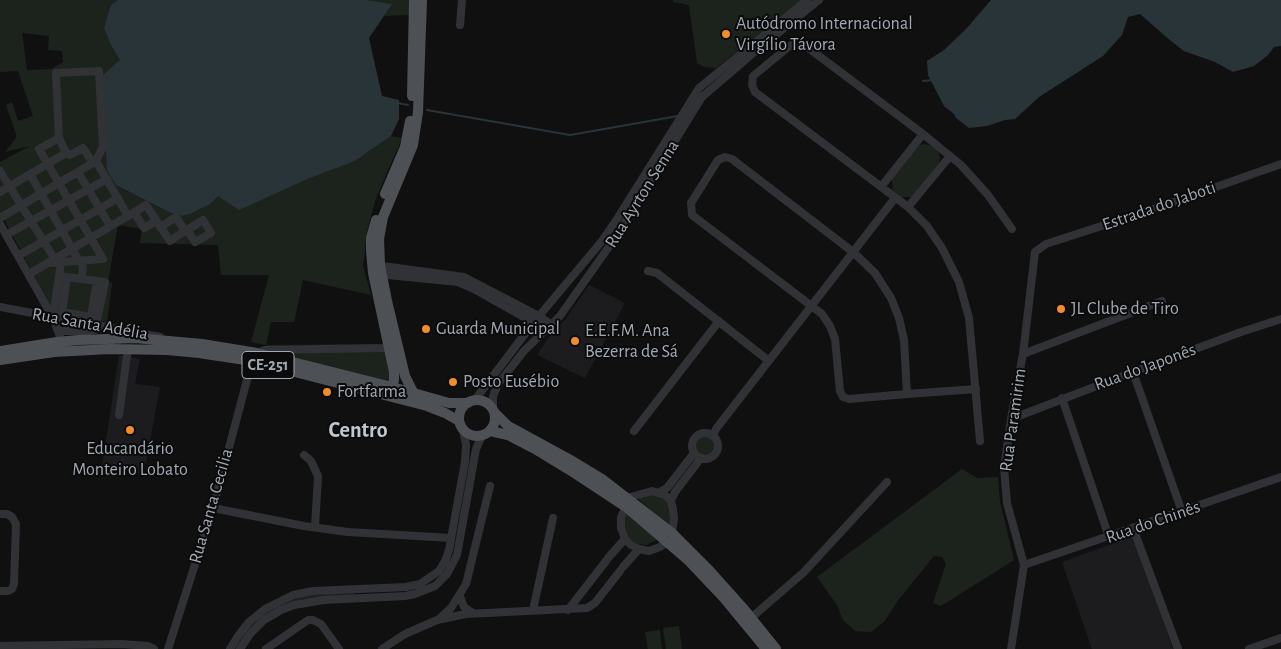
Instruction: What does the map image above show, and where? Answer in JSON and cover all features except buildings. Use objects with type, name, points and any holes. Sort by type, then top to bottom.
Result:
[{"type":"main road","points":[[413,392],[407,382],[371,250],[374,227],[405,147],[409,127],[412,99],[414,0]]},
{"type":"main road","points":[[392,387],[395,377],[388,345],[377,269],[378,239],[383,217],[411,152],[415,135],[418,112],[422,0]]},
{"type":"main road","name":"CE-251","points":[[82,345],[135,338],[202,344],[413,392],[448,403],[485,402],[493,411]]},
{"type":"main road","name":"CE-251","points":[[0,360],[60,344]]},
{"type":"main road","name":"CE-251","points":[[0,351],[60,344],[254,357],[427,406],[461,426],[472,436],[486,433]]},
{"type":"main road","points":[[461,426],[461,410],[472,402]]},
{"type":"main road","points":[[486,433],[495,422],[493,411]]},
{"type":"main road","points":[[493,411],[508,426],[574,462],[670,537],[710,571],[752,618],[776,649]]},
{"type":"main road","points":[[486,433],[508,435],[627,503]]},
{"type":"main road","points":[[670,537],[766,649]]},
{"type":"street","points":[[460,25],[462,0]]},
{"type":"street","name":"Rua Ayrton Senna","points":[[472,402],[615,222],[703,90],[807,0]]},
{"type":"street","name":"Rua Ayrton Senna","points":[[493,411],[493,396],[498,384],[524,351],[550,328],[613,241],[697,104],[703,90],[819,0]]},
{"type":"street","points":[[980,441],[970,325],[959,282],[949,259],[935,237],[908,207],[755,92],[752,86],[753,76],[791,45],[803,44],[950,156],[980,184],[1012,229]]},
{"type":"street","points":[[0,218],[94,162],[103,146],[99,71],[56,73],[59,138],[66,154]]},
{"type":"street","points":[[881,187],[923,134]]},
{"type":"street","points":[[29,274],[46,264],[58,261],[103,259],[39,148],[59,138]]},
{"type":"street","points":[[0,192],[66,154],[70,155],[83,148],[118,198],[131,214],[144,228],[158,224],[176,217],[186,230],[170,241],[158,224],[146,205],[131,214],[110,226],[73,248],[58,261]]},
{"type":"street","points":[[908,207],[950,156]]},
{"type":"street","points":[[908,394],[904,340],[896,308],[881,281],[853,252],[732,159],[725,157],[716,162],[691,203],[692,215],[822,314],[832,332],[836,345],[840,391],[843,397],[849,399],[976,389]]},
{"type":"street","name":"Estrada do Jaboti","points":[[1037,249],[1046,244],[1148,211],[1281,164]]},
{"type":"street","points":[[0,171],[43,241],[58,261],[63,277],[59,316],[60,344],[88,331],[106,327]]},
{"type":"street","points":[[78,172],[110,226]]},
{"type":"street","points":[[30,174],[79,261],[84,265],[82,279]]},
{"type":"street","points":[[6,234],[107,180]]},
{"type":"street","points":[[18,256],[118,198]]},
{"type":"street","points":[[713,436],[716,429],[895,198]]},
{"type":"street","points":[[0,224],[29,274],[59,316]]},
{"type":"street","name":"Rua Paramirim","points":[[1011,649],[1024,566],[1010,516],[1006,492],[1005,460],[1023,354],[1033,257],[1037,249]]},
{"type":"street","points":[[377,269],[458,282],[537,319],[550,328]]},
{"type":"street","points":[[648,271],[657,273],[769,360]]},
{"type":"street","points":[[63,277],[105,282],[92,322]]},
{"type":"street","points":[[1023,354],[1162,301]]},
{"type":"street","name":"Rua Santa Adélia","points":[[0,307],[92,322],[106,327],[152,334],[179,342]]},
{"type":"street","name":"Rua do Japonês","points":[[1011,419],[1062,398],[1281,319]]},
{"type":"street","points":[[634,431],[718,321]]},
{"type":"street","points":[[254,357],[266,350],[384,348],[388,345]]},
{"type":"street","points":[[119,415],[128,348]]},
{"type":"street","name":"Rua Santa Cecilia","points":[[168,649],[213,508],[254,357]]},
{"type":"street","points":[[1133,372],[1182,512]]},
{"type":"street","points":[[1062,398],[1109,537]]},
{"type":"street","points":[[240,649],[257,627],[281,610],[308,602],[395,597],[415,594],[435,586],[442,580],[457,555],[466,454],[461,426]]},
{"type":"street","points":[[230,649],[250,622],[265,610],[293,595],[313,591],[406,587],[420,584],[439,571],[445,561],[476,449],[486,433]]},
{"type":"street","points":[[706,433],[713,436],[717,444],[716,452],[709,458],[697,456],[692,445],[695,438],[706,433]]},
{"type":"street","points":[[304,455],[311,461],[318,476],[315,528]]},
{"type":"street","points":[[671,502],[660,492],[652,491],[627,503],[621,517],[621,528],[625,539],[639,549],[650,550],[660,547],[670,537],[674,519],[671,502],[673,495],[678,481],[697,456]]},
{"type":"street","name":"Rua do Chinês","points":[[1024,566],[1281,477]]},
{"type":"street","points":[[660,492],[678,481]]},
{"type":"street","points":[[752,618],[804,572],[887,482]]},
{"type":"street","points":[[437,620],[451,608],[466,584],[490,486]]},
{"type":"street","points":[[213,508],[315,528],[390,536],[451,538]]},
{"type":"street","points":[[0,514],[8,514],[16,524],[14,584],[12,589],[8,591],[0,590]]},
{"type":"street","points":[[533,610],[553,518]]},
{"type":"street","points":[[1133,528],[1178,649]]},
{"type":"street","points":[[568,610],[607,559],[625,539]]},
{"type":"street","points":[[382,649],[405,634],[437,620],[473,613],[568,610],[591,607],[639,549]]},
{"type":"street","points":[[599,570],[612,580]]},
{"type":"street","points":[[363,589],[363,598]]},
{"type":"street","points":[[460,596],[464,607],[473,613]]},
{"type":"street","points":[[576,599],[577,604],[582,609]]},
{"type":"street","points":[[266,649],[308,620],[313,620],[321,624],[339,649]]},
{"type":"street","points":[[1249,649],[1281,638]]},
{"type":"street","points":[[0,646],[148,646],[154,649]]},
{"type":"shaded area","points":[[0,0],[118,0],[111,5],[112,47],[120,60],[116,185],[171,213],[183,216],[199,210],[218,196],[305,180],[355,161],[391,136],[402,138],[376,198],[367,231],[363,266],[371,295],[303,280],[294,322],[271,322],[266,345],[251,342],[269,275],[221,275],[218,245],[140,243],[142,229],[118,225],[108,282],[112,283],[107,322],[54,313],[0,212],[0,162],[30,146],[5,152],[16,138],[6,105],[12,102],[18,121],[33,116],[18,71],[0,72]],"holes":[[[22,33],[49,36],[48,50],[62,51],[63,62],[52,69],[27,70]]]},
{"type":"shaded area","points":[[118,0],[367,0],[392,4],[369,38],[382,96],[399,100],[399,119],[391,136],[355,161],[305,180],[239,210],[218,196],[210,204],[192,213],[183,216],[171,213],[116,185],[107,170],[102,76],[120,60],[104,28],[111,5]]},
{"type":"shaded area","points":[[367,0],[409,0],[409,15],[383,16],[391,4]]},
{"type":"shaded area","name":"Autódromo Internacional Virgílio Távora","points":[[673,0],[801,0],[716,68],[705,67],[697,63],[689,5],[673,2]]},
{"type":"shaded area","points":[[991,0],[1281,0],[1281,46],[1274,47],[1268,55],[1254,66],[1233,72],[1215,62],[1184,51],[1140,14],[1128,17],[1122,35],[1103,56],[1039,97],[1015,119],[969,128],[944,106],[928,75],[927,61],[944,50],[966,29]]},
{"type":"shaded area","points":[[924,144],[933,146],[938,151],[940,158],[938,164],[912,197],[900,197],[893,190],[892,179],[918,146]]},
{"type":"shaded area","name":"E.E.F.M. Ana Bezerra de Sá","points":[[589,285],[625,303],[585,378],[537,355],[553,331],[565,320]]},
{"type":"shaded area","points":[[384,344],[392,378],[387,383],[265,350],[266,345]]},
{"type":"shaded area","name":"Educandário Monteiro Lobato","points":[[119,355],[140,359],[135,384],[160,387],[144,473],[101,473]]},
{"type":"shaded area","points":[[704,436],[711,439],[714,446],[711,453],[704,456],[697,453],[694,446],[697,439]]},
{"type":"shaded area","points":[[962,469],[977,478],[998,477],[1000,502],[1014,560],[941,606],[933,603],[946,564],[942,557],[934,556],[899,599],[884,622],[871,632],[855,631],[843,620],[837,605],[817,577]]},
{"type":"shaded area","points":[[659,494],[669,502],[671,519],[670,523],[667,524],[639,500],[643,495]]},
{"type":"shaded area","points":[[626,515],[657,540],[646,545],[630,540],[624,528]]},
{"type":"shaded area","points":[[1134,536],[1173,649],[1092,649],[1062,562]]},
{"type":"shaded area","points":[[354,592],[354,596],[303,599],[280,607],[242,639],[236,649],[232,649],[244,631],[266,610],[291,599]]},
{"type":"shaded area","points":[[679,626],[682,649],[666,649],[663,628]]},
{"type":"shaded area","points":[[660,630],[662,649],[648,649],[645,632]]},
{"type":"waterway","points":[[923,81],[933,80]]},
{"type":"waterway","points":[[398,103],[408,105]]},
{"type":"waterway","points":[[427,110],[570,135],[678,116]]},
{"type":"place","name":"Autódromo Internacional Virgílio Távora","points":[[726,34]]},
{"type":"place","name":"JL Clube de Tiro","points":[[1061,309]]},
{"type":"place","name":"Guarda Municipal","points":[[426,329]]},
{"type":"place","name":"E.E.F.M. Ana Bezerra de Sá","points":[[575,341]]},
{"type":"place","name":"Posto Eusébio","points":[[453,382]]},
{"type":"place","name":"Fortfarma","points":[[327,392]]},
{"type":"place","name":"Educandário Monteiro Lobato","points":[[130,430]]},
{"type":"district","name":"Centro","points":[[358,430]]}]
